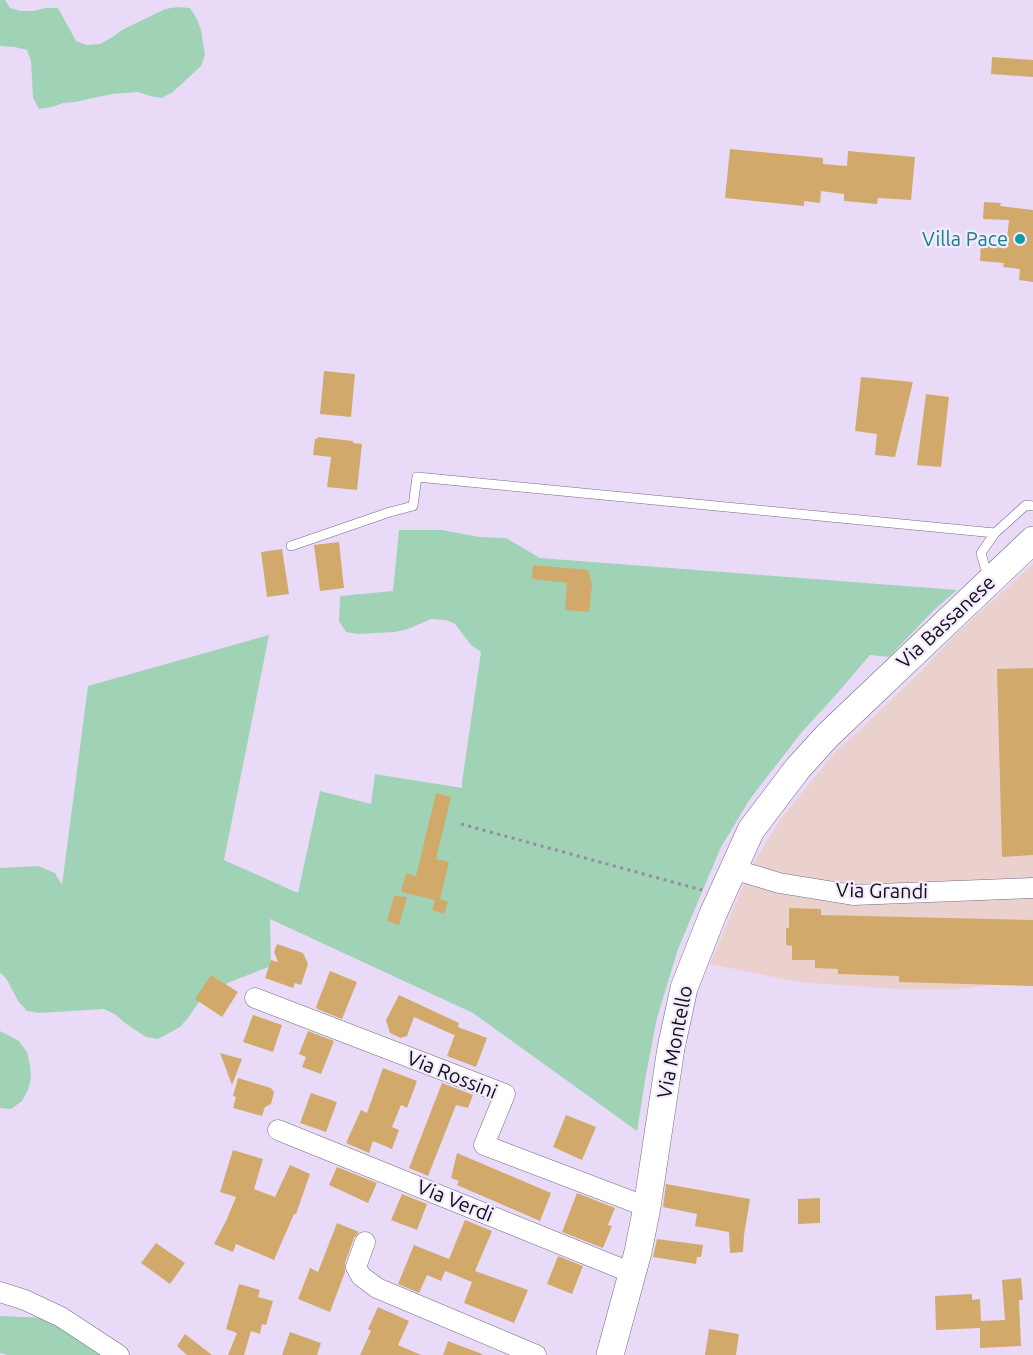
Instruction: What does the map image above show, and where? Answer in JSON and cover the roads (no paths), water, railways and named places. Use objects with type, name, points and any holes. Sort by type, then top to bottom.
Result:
[{"type":"main road","name":"Via Bassanese","points":[[858,705],[1033,540]]},
{"type":"main road","name":"Via Montello","points":[[610,1355],[647,1207],[672,1048],[684,988],[751,830],[791,777],[858,705]]},
{"type":"street","name":"Via Grandi","points":[[733,869],[779,883],[853,895],[1033,888]]},
{"type":"street","name":"Via Rossini","points":[[255,998],[505,1094],[484,1145],[647,1207]]},
{"type":"street","name":"Via Verdi","points":[[278,1130],[632,1273]]},
{"type":"street","points":[[365,1242],[356,1267],[361,1276],[377,1288],[536,1355]]},
{"type":"street","points":[[0,1292],[25,1300],[61,1317],[119,1355]]},
{"type":"lane","points":[[291,546],[413,506],[417,477],[995,533]]},
{"type":"lane","points":[[993,577],[985,567],[981,553],[995,533],[1026,506],[1033,506]]},
{"type":"place","name":"Villa Pace","points":[[1020,239]]}]
